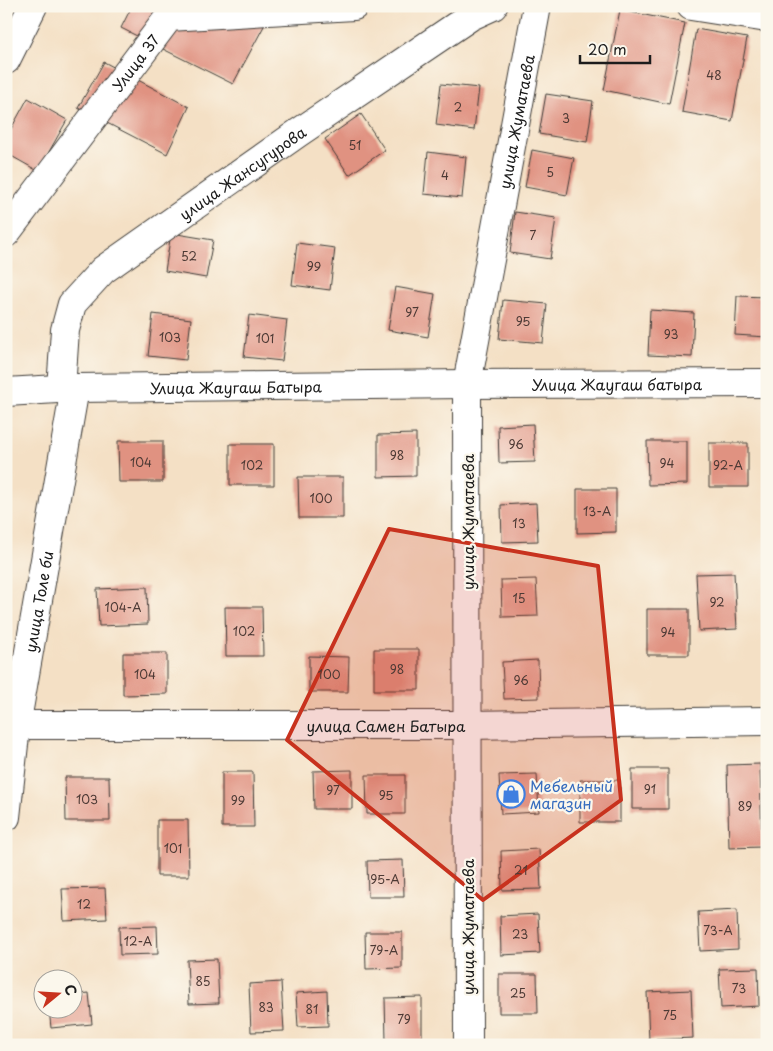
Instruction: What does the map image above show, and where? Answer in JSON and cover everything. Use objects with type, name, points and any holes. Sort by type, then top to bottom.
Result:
[{"type":"street","points":[[6,60],[33,6]]},
{"type":"street","name":"Улица 37","points":[[6,233],[169,16],[354,6]]},
{"type":"street","name":"улица Жансугурова","points":[[68,388],[65,330],[72,304],[103,270],[298,133],[471,16],[493,6]]},
{"type":"street","name":"улица Жуматаева","points":[[468,1045],[466,384],[537,6]]},
{"type":"street","points":[[691,6],[767,18]]},
{"type":"street","name":"Улица Жаугаш батыра","points":[[466,384],[767,383]]},
{"type":"street","name":"Улица Жаугаш Батыра","points":[[6,392],[68,388],[466,384]]},
{"type":"street","name":"улица Толе би","points":[[6,817],[11,726],[68,388]]},
{"type":"street","name":"улица Самен Батыра","points":[[11,726],[467,725],[767,721]]},
{"type":"highlighted area","points":[[389,529],[598,566],[621,800],[483,900],[287,740]]},
{"type":"building","points":[[132,6],[227,6],[264,26],[233,84],[121,28]]},
{"type":"building","points":[[620,10],[685,23],[669,104],[604,90]]},
{"type":"building","points":[[696,29],[747,38],[732,121],[682,112]]},
{"type":"building","points":[[104,62],[189,107],[167,154],[78,108]]},
{"type":"building","points":[[441,84],[479,88],[474,130],[436,125]]},
{"type":"building","points":[[546,94],[593,101],[587,142],[539,134]]},
{"type":"building","points":[[28,98],[67,120],[38,171],[6,153],[6,138]]},
{"type":"building","points":[[361,114],[385,150],[349,175],[325,139]]},
{"type":"building","points":[[532,150],[574,158],[567,195],[525,187]]},
{"type":"building","points":[[428,152],[466,157],[462,198],[424,194]]},
{"type":"building","points":[[515,212],[556,218],[550,259],[510,253]]},
{"type":"building","points":[[171,233],[213,240],[206,278],[165,271]]},
{"type":"building","points":[[297,243],[335,248],[330,290],[292,285]]},
{"type":"building","points":[[395,287],[435,294],[428,337],[388,330]]},
{"type":"building","points":[[737,296],[767,297],[767,337],[735,335]]},
{"type":"building","points":[[503,300],[547,304],[543,343],[499,339]]},
{"type":"building","points":[[650,310],[694,313],[692,357],[648,355]]},
{"type":"building","points":[[153,314],[191,319],[186,360],[148,356]]},
{"type":"building","points":[[249,315],[287,320],[282,361],[244,357]]},
{"type":"building","points":[[533,424],[535,462],[499,463],[498,426]]},
{"type":"building","points":[[416,434],[416,476],[378,477],[378,435]]},
{"type":"building","points":[[118,441],[163,441],[163,482],[119,482]]},
{"type":"building","points":[[647,441],[687,441],[687,484],[648,485]]},
{"type":"building","points":[[709,443],[748,443],[748,487],[709,487]]},
{"type":"building","points":[[230,444],[274,444],[274,485],[230,485]]},
{"type":"building","points":[[298,477],[343,477],[343,518],[299,518]]},
{"type":"building","points":[[577,489],[616,489],[616,532],[577,533]]},
{"type":"building","points":[[536,503],[538,541],[502,542],[501,505]]},
{"type":"building","points":[[734,573],[737,629],[699,631],[696,574]]},
{"type":"building","points":[[536,579],[538,616],[502,617],[501,580]]},
{"type":"building","points":[[147,587],[148,624],[99,626],[97,589]]},
{"type":"building","points":[[225,607],[262,607],[263,656],[226,656]]},
{"type":"building","points":[[647,609],[689,609],[689,655],[647,655]]},
{"type":"building","points":[[374,649],[419,649],[419,690],[374,690]]},
{"type":"building","points":[[123,653],[167,653],[167,694],[123,695]]},
{"type":"building","points":[[309,656],[349,657],[348,692],[309,692]]},
{"type":"building","points":[[538,660],[539,698],[504,699],[502,662]]},
{"type":"building","points":[[760,764],[762,847],[729,848],[727,765]]},
{"type":"building","points":[[632,769],[668,769],[668,809],[632,809]]},
{"type":"building","points":[[352,770],[352,809],[314,809],[313,771]]},
{"type":"building","points":[[222,772],[253,772],[254,827],[222,827]]},
{"type":"building","points":[[537,774],[539,812],[501,814],[499,775]]},
{"type":"building","points":[[366,775],[405,775],[405,814],[367,814]]},
{"type":"building","points":[[65,777],[109,777],[110,821],[66,821]]},
{"type":"building","points":[[580,780],[620,780],[620,822],[580,822]]},
{"type":"building","points":[[157,820],[188,820],[189,876],[157,876]]},
{"type":"building","points":[[539,849],[541,889],[502,890],[501,851]]},
{"type":"building","points":[[403,860],[404,897],[368,897],[367,861]]},
{"type":"building","points":[[105,888],[107,919],[64,921],[62,889]]},
{"type":"building","points":[[737,910],[738,949],[700,951],[698,912]]},
{"type":"building","points":[[538,914],[540,953],[501,955],[500,916]]},
{"type":"building","points":[[157,926],[158,954],[120,955],[119,927]]},
{"type":"building","points":[[365,932],[402,932],[402,968],[366,969]]},
{"type":"building","points":[[217,959],[219,1003],[189,1004],[187,960]]},
{"type":"building","points":[[758,968],[759,1006],[721,1008],[719,969]]},
{"type":"building","points":[[499,974],[537,974],[538,1013],[499,1013]]},
{"type":"building","points":[[281,982],[284,1031],[251,1032],[249,984]]},
{"type":"building","points":[[691,990],[693,1038],[649,1040],[647,992]]},
{"type":"building","points":[[327,991],[328,1026],[298,1027],[296,993]]},
{"type":"building","points":[[89,993],[92,1024],[51,1028],[50,1018],[82,1018],[82,994]]},
{"type":"building","points":[[422,997],[422,1041],[386,1041],[385,998]]},
{"type":"place","name":"Мебельный магазин","points":[[511,794]]}]
